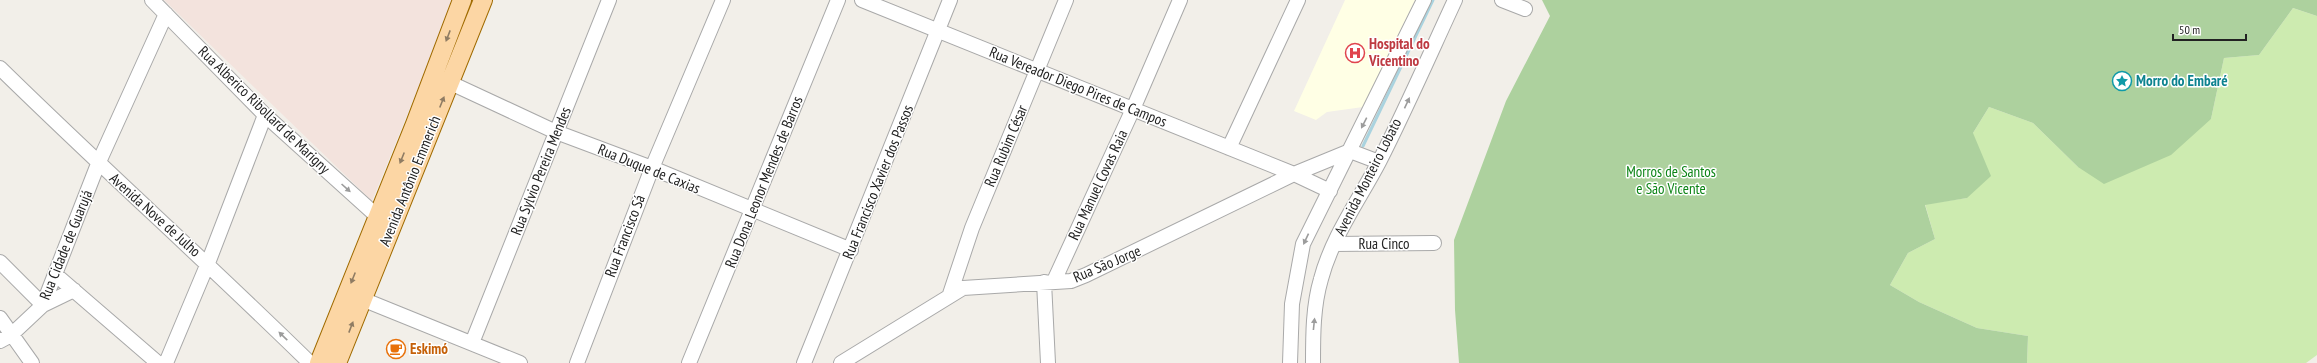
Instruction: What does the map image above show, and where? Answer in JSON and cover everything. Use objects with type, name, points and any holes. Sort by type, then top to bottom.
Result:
[{"type":"main road","name":"Avenida Antônio Emmerich","points":[[319,363],[378,217],[462,0]]},
{"type":"main road","name":"Avenida Antônio Emmerich","points":[[337,363],[483,0]]},
{"type":"street","name":"Rua Alberico Ribollard de Marigny","points":[[152,0],[265,115],[378,217]]},
{"type":"street","name":"Rua Sylvio Pereira Mendes","points":[[472,343],[610,0]]},
{"type":"street","name":"Rua Francisco Sá","points":[[577,363],[652,168],[723,0]]},
{"type":"street","name":"Rua Dona Leonor Mendes de Barros","points":[[689,363],[838,0]]},
{"type":"street","name":"Rua Vereador Diego Pires de Campos","points":[[862,0],[1294,174],[1330,191]]},
{"type":"street","name":"Rua Francisco Xavier dos Passos","points":[[804,363],[851,250],[950,0]]},
{"type":"street","name":"Rua Rubim César","points":[[950,294],[972,228],[1066,0]]},
{"type":"street","name":"Rua Manuel Covas Raia","points":[[1049,282],[1133,109],[1180,0]]},
{"type":"street","points":[[1230,148],[1298,0]]},
{"type":"street","name":"Avenida Monteiro Lobato","points":[[1290,363],[1292,304],[1296,274],[1303,244],[1351,151],[1424,0]]},
{"type":"street","name":"Avenida Monteiro Lobato","points":[[1313,363],[1313,334],[1316,302],[1321,278],[1334,244],[1455,0]]},
{"type":"street","points":[[1502,0],[1525,9]]},
{"type":"street","name":"Rua Cidade de Guarujá","points":[[5,338],[43,305],[56,275],[98,164],[166,14]]},
{"type":"street","name":"Avenida Nove de Julho","points":[[0,68],[98,164],[208,263],[310,363]]},
{"type":"street","name":"Rua Duque de Caxias","points":[[434,74],[449,84],[556,132],[652,168],[752,211],[851,250]]},
{"type":"street","points":[[166,363],[208,263],[265,115]]},
{"type":"street","points":[[1351,151],[1376,161]]},
{"type":"street","name":"Rua São Jorge","points":[[841,363],[950,294],[963,288],[1071,281],[1108,266],[1294,174],[1351,151]]},
{"type":"street","name":"Rua Cinco","points":[[1334,244],[1434,243]]},
{"type":"street","points":[[0,262],[43,305],[74,290]]},
{"type":"street","points":[[56,275],[158,363]]},
{"type":"street","points":[[1048,363],[1049,282]]},
{"type":"street","points":[[362,299],[520,363]]},
{"type":"street","points":[[0,318],[5,338],[32,363]]},
{"type":"shaded area","points":[[164,0],[454,0],[372,201]]},
{"type":"shaded area","name":"Hospital do Vicentino","points":[[1345,0],[1415,0],[1363,107],[1327,112],[1316,120],[1294,111]]},
{"type":"green space","name":"Morros de Santos e São Vicente","points":[[1542,0],[2317,0],[2317,16],[2293,8],[2259,55],[2224,58],[2211,119],[2171,155],[2104,184],[2078,167],[2033,123],[1989,107],[1973,133],[1991,176],[1967,198],[1925,205],[1935,239],[1908,253],[1890,285],[1919,302],[1977,328],[2028,336],[2027,363],[1459,363],[1455,310],[1454,240],[1506,101],[1550,16]]},
{"type":"green space","points":[[2293,8],[2317,16],[2317,355],[2306,363],[2027,363],[2028,336],[1977,328],[1919,302],[1890,285],[1908,253],[1935,239],[1925,204],[1967,198],[1973,133],[1989,107],[2033,123],[2078,167],[2211,119],[2224,58],[2259,55]]},
{"type":"waterway","points":[[1363,146],[1433,0]]},
{"type":"place","name":"Hospital do Vicentino","points":[[1355,53]]},
{"type":"place","name":"Morro do Embaré","points":[[2122,81]]},
{"type":"place","name":"Eskimó","points":[[396,349]]}]
